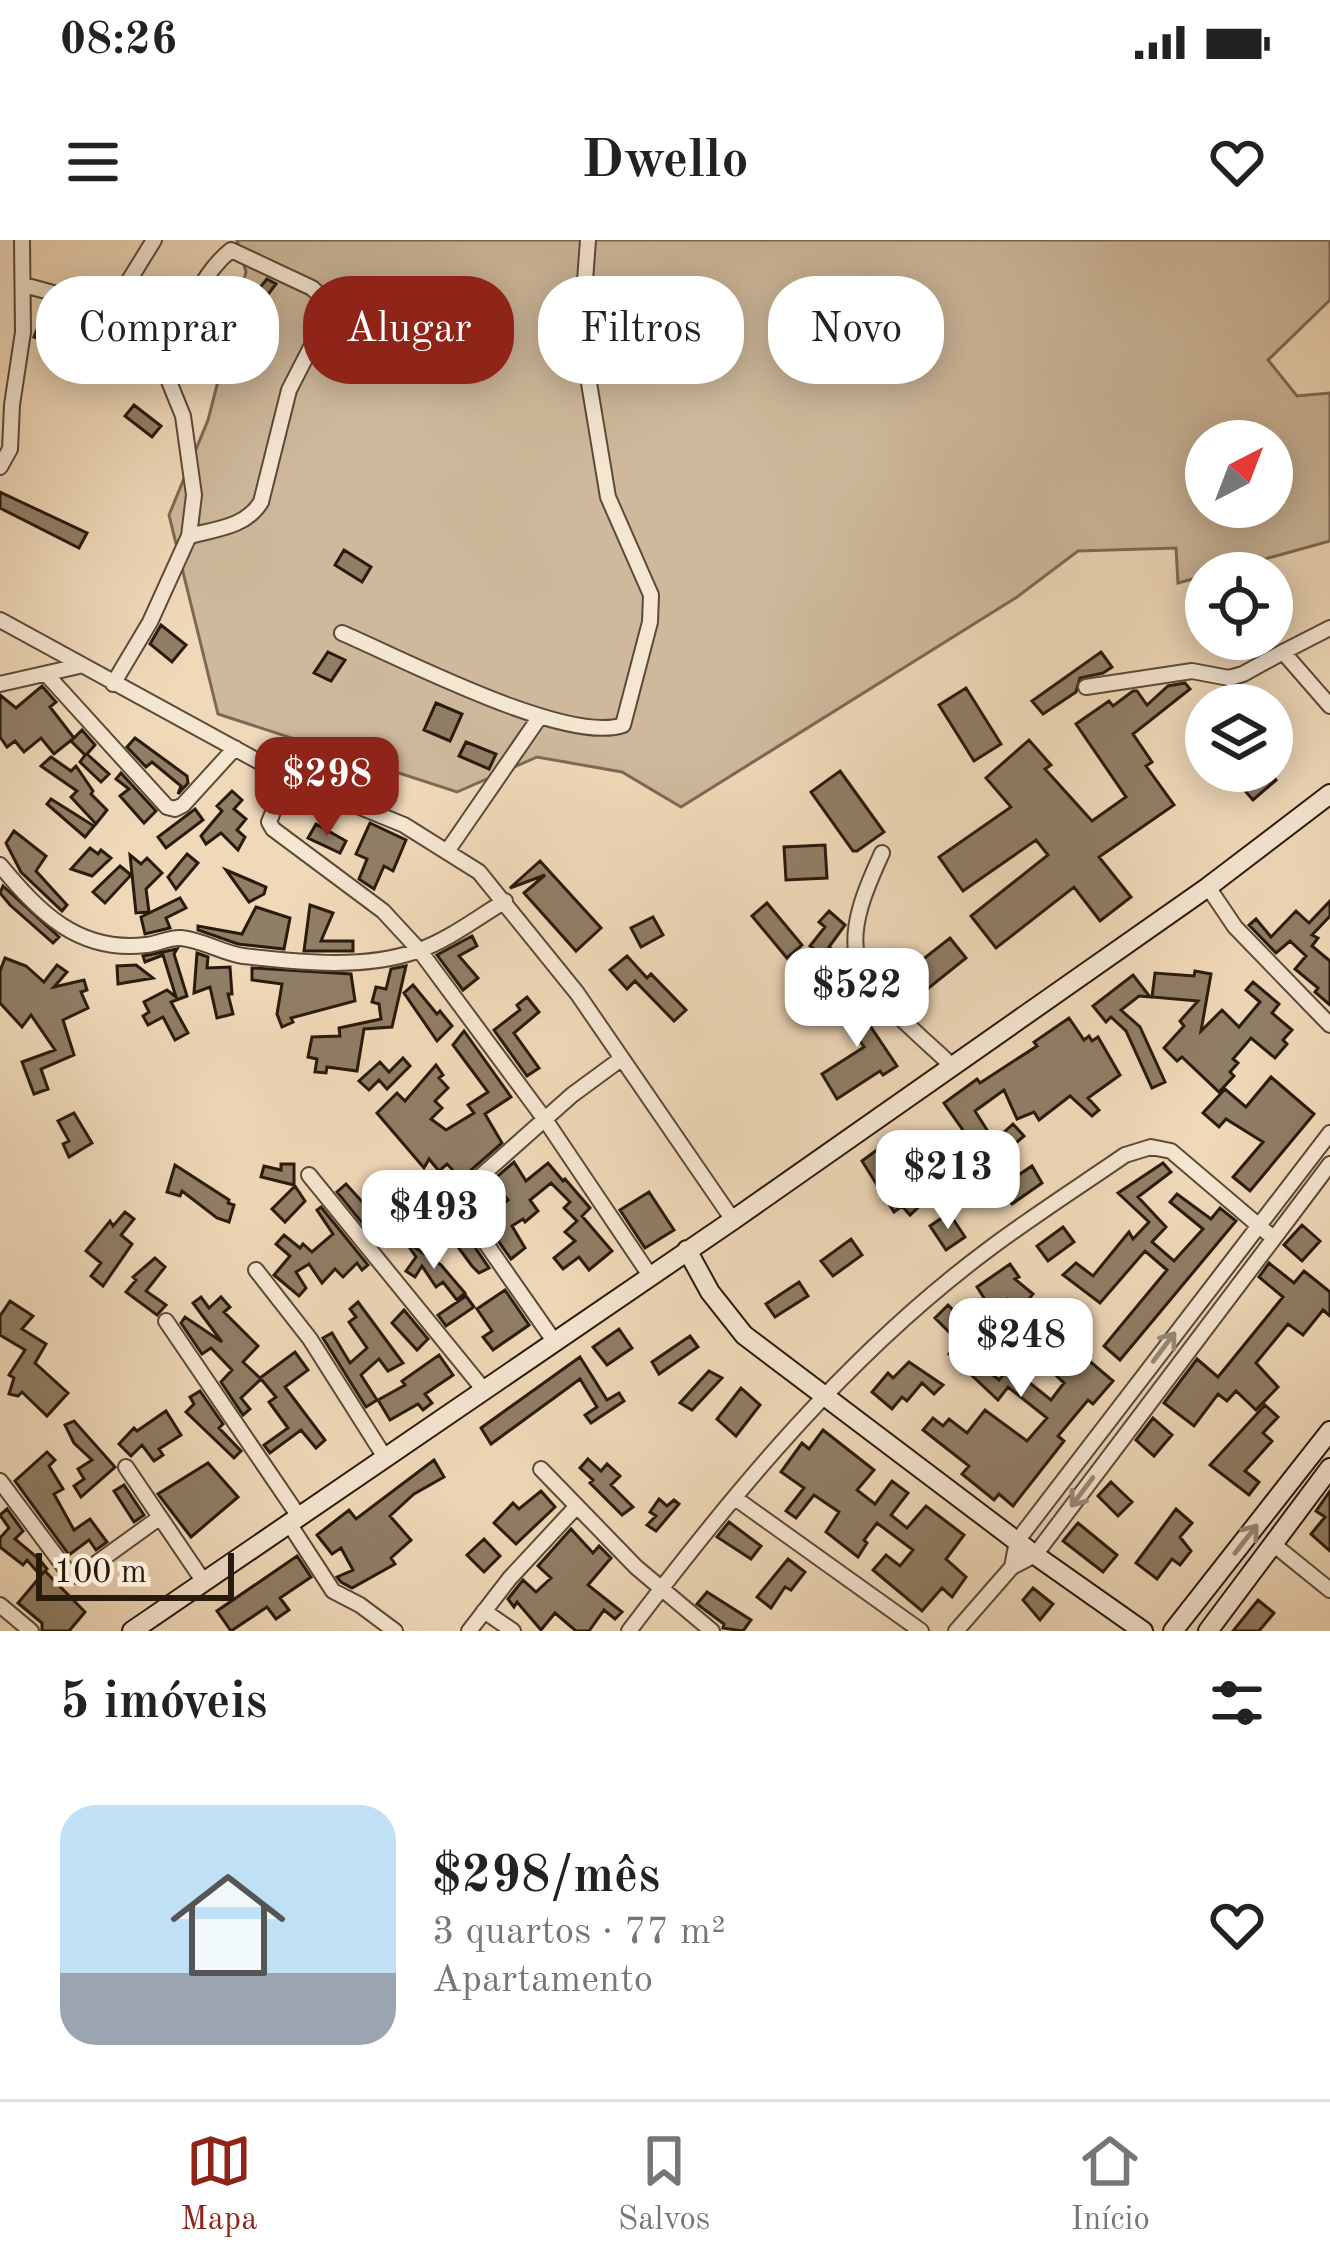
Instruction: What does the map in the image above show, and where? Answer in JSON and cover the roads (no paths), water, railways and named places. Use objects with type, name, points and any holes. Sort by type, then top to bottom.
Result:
[{"type":"main road","points":[[145,1627],[1208,887],[1330,794]]},
{"type":"main road","points":[[687,1250],[710,1292],[744,1334],[1143,1631]]},
{"type":"main road","points":[[1173,1631],[1330,1431]]},
{"type":"main road","points":[[1208,1631],[1330,1468]]},
{"type":"street","points":[[0,467],[10,449],[24,285],[22,240]]},
{"type":"street","points":[[132,276],[154,240]]},
{"type":"street","points":[[342,633],[539,718],[609,730],[622,725],[650,622],[651,595],[608,497],[581,334],[588,240]]},
{"type":"street","points":[[189,536],[242,521],[262,502],[289,390],[328,314],[324,299],[312,288],[231,250],[209,276]]},
{"type":"street","points":[[24,285],[36,288]]},
{"type":"street","points":[[113,684],[150,622],[189,536],[194,495],[183,416],[170,384]]},
{"type":"street","points":[[0,620],[286,777],[404,825],[478,872],[577,993],[733,1220]]},
{"type":"street","points":[[1293,647],[1330,628]]},
{"type":"street","points":[[1086,687],[1192,671],[1229,678],[1269,660]]},
{"type":"street","points":[[1290,660],[1330,706]]},
{"type":"street","points":[[0,684],[79,666]]},
{"type":"street","points":[[46,675],[167,807],[183,805],[235,748]]},
{"type":"street","points":[[448,850],[539,718]]},
{"type":"street","points":[[286,777],[269,822],[273,830],[383,910],[420,951],[546,1121],[650,1274]]},
{"type":"street","points":[[882,853],[867,885],[857,926],[858,961],[872,985],[952,1066]]},
{"type":"street","points":[[0,865],[58,926],[113,944],[146,945],[176,937],[236,955],[330,963],[420,951],[505,902]]},
{"type":"street","points":[[1208,887],[1234,927],[1330,1025]]},
{"type":"street","points":[[554,1341],[455,1199],[572,1095],[621,1059]]},
{"type":"street","points":[[1012,1567],[1017,1540],[1330,1133]]},
{"type":"street","points":[[628,1631],[824,1396],[987,1250],[1125,1154],[1151,1147],[1171,1150],[1272,1237]]},
{"type":"street","points":[[956,1631],[1012,1567],[1035,1555],[1325,1170],[1304,1166]]},
{"type":"street","points":[[309,1175],[484,1390]]},
{"type":"street","points":[[256,1270],[310,1339],[386,1459]]},
{"type":"street","points":[[166,1321],[295,1521],[333,1591],[395,1631]]},
{"type":"street","points":[[126,1467],[204,1582]]},
{"type":"street","points":[[542,1469],[576,1507],[712,1631]]},
{"type":"street","points":[[0,1480],[71,1576],[80,1575],[159,1518]]},
{"type":"street","points":[[735,1498],[921,1631]]},
{"type":"street","points":[[469,1631],[576,1507]]},
{"type":"street","points":[[1273,1544],[1330,1590]]},
{"type":"street","points":[[0,1605],[22,1628]]},
{"type":"street","points":[[484,1611],[513,1631]]}]
